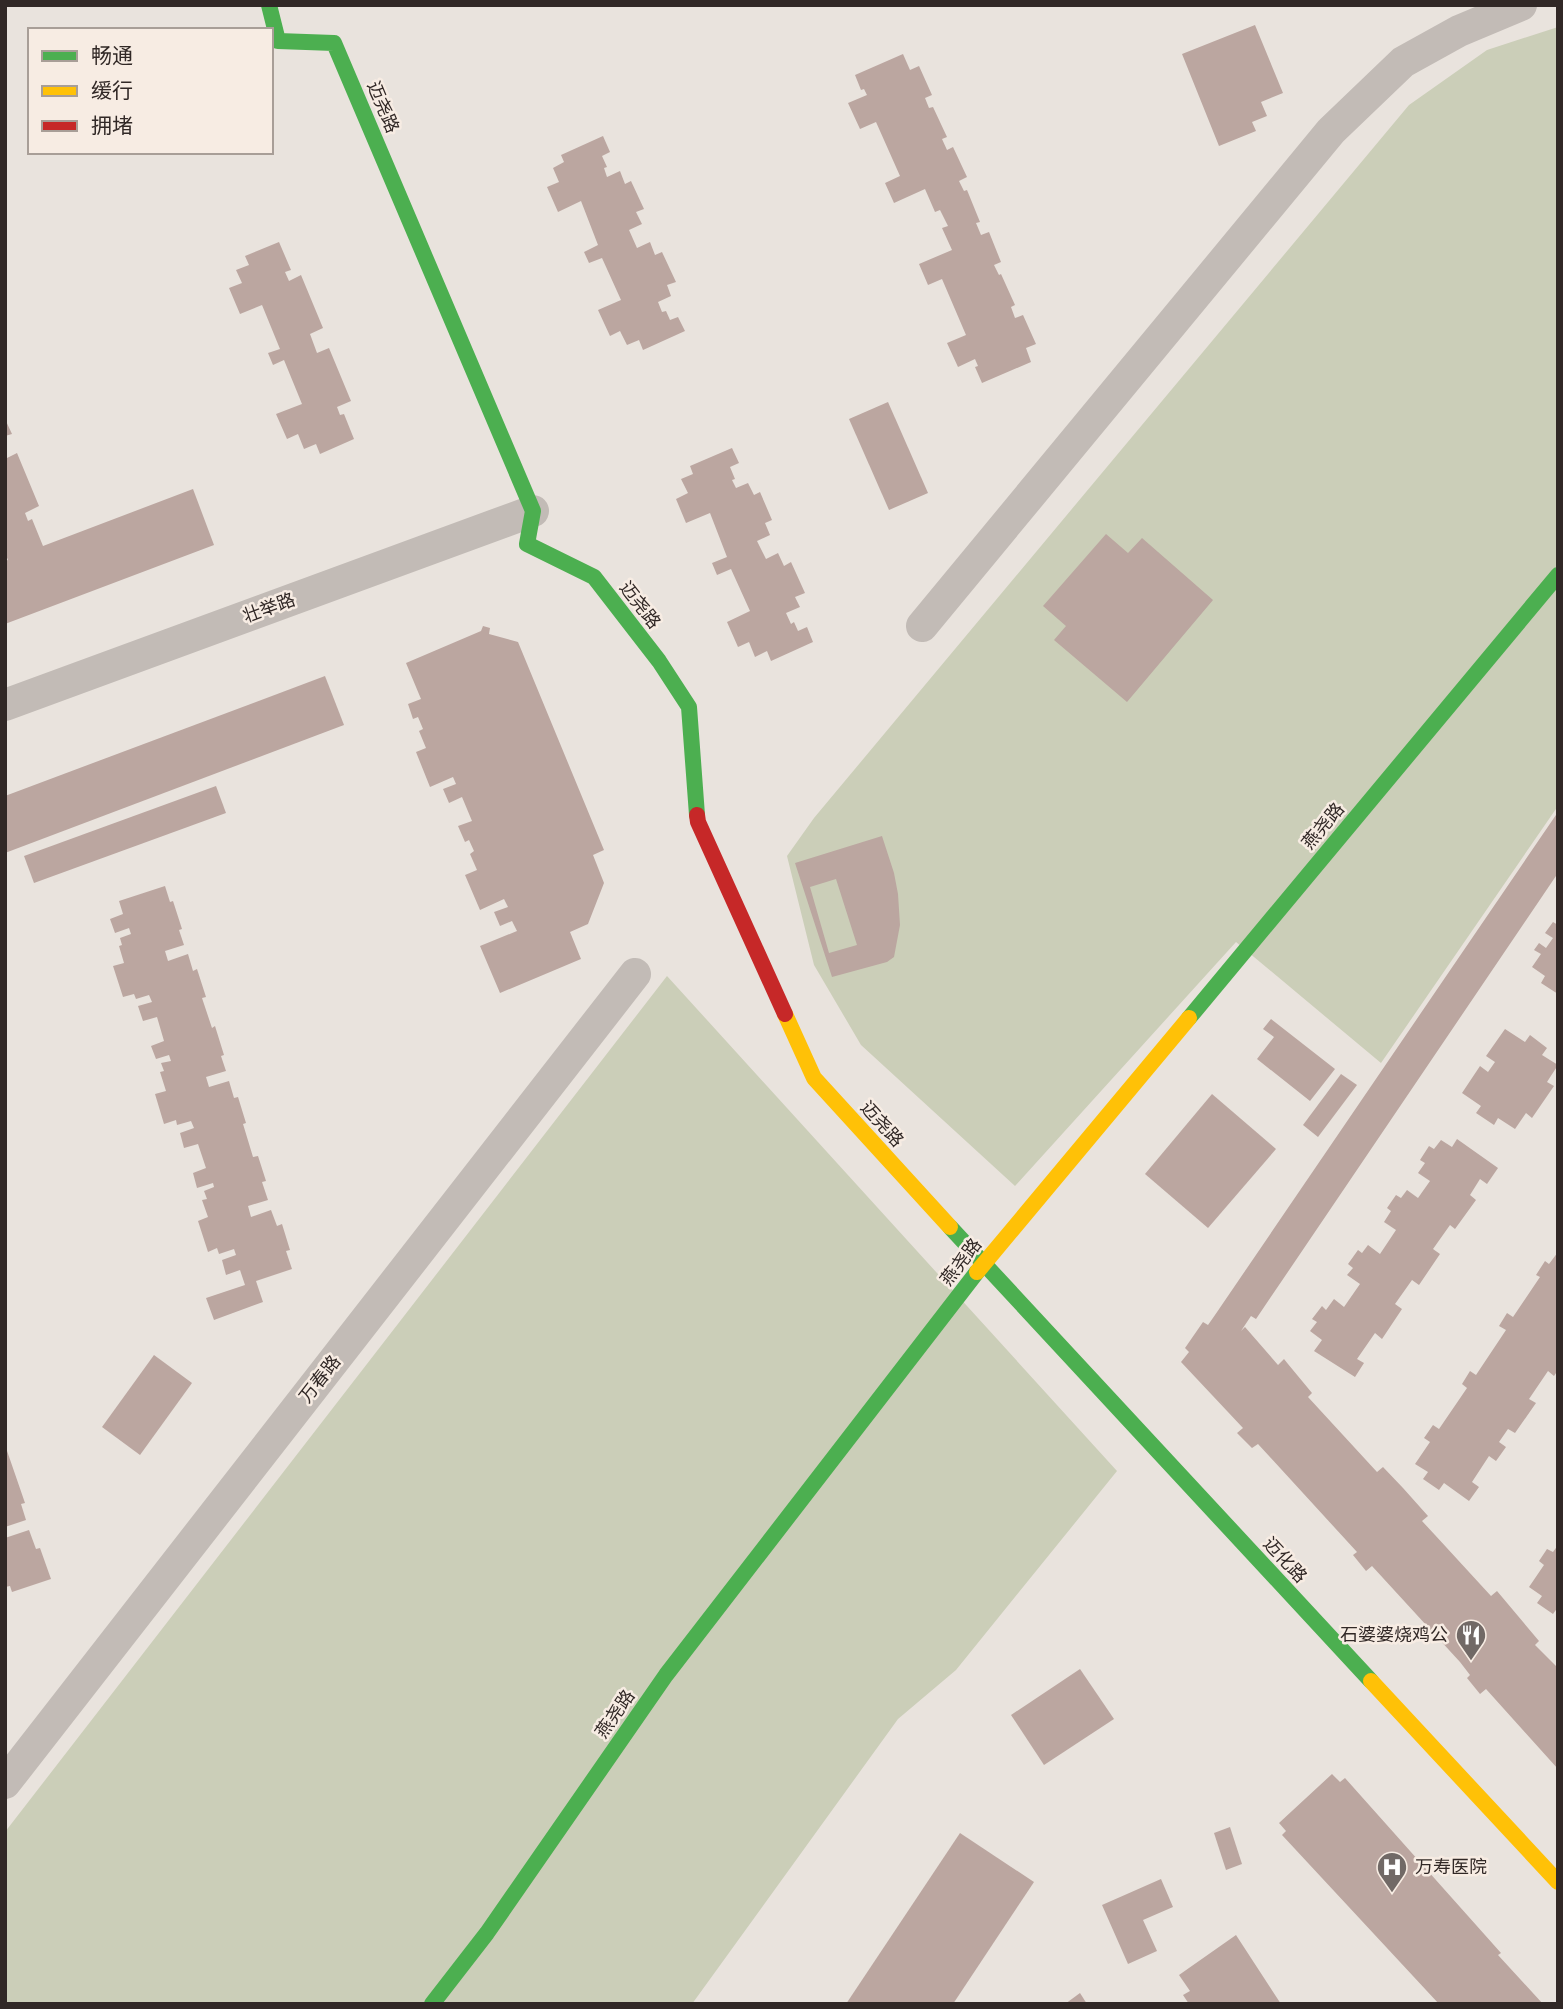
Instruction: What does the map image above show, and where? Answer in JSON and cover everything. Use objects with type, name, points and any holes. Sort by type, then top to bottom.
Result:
[{"type":"street","name":"迈尧路","points":[[269,5],[278,41],[334,43],[533,511],[527,544],[594,577],[659,661],[689,707],[698,821],[814,1078],[983,1264]]},
{"type":"street","points":[[922,626],[1331,131],[1403,62],[1459,32],[1521,5]]},
{"type":"street","name":"壮举路","points":[[5,705],[533,511]]},
{"type":"street","name":"燕尧路","points":[[432,2004],[487,1933],[666,1675],[983,1264],[1558,575]]},
{"type":"street","name":"万春路","points":[[5,1783],[635,974]]},
{"type":"street","name":"迈化路","points":[[983,1264],[1558,1882]]},
{"type":"green space","points":[[1558,27],[1558,806],[1381,1063],[1236,942],[1015,1186],[861,1045],[814,965],[787,856],[814,818],[1409,105],[1487,50]]},
{"type":"green space","points":[[667,976],[1117,1471],[956,1670],[898,1719],[692,2004],[5,2004],[5,1832]]},
{"type":"building","points":[[1255,25],[1283,93],[1261,102],[1267,116],[1252,122],[1256,131],[1219,146],[1182,54]]},
{"type":"building","points":[[903,54],[910,70],[919,66],[932,95],[925,98],[929,108],[933,107],[947,137],[942,139],[947,150],[953,147],[967,177],[959,181],[964,191],[967,190],[980,222],[976,223],[981,235],[989,232],[1001,262],[994,265],[1015,305],[1011,307],[1015,318],[1023,315],[1036,344],[1026,348],[1031,362],[982,383],[975,367],[978,366],[975,359],[958,367],[947,343],[966,335],[942,279],[928,285],[919,264],[952,250],[942,228],[948,226],[940,210],[935,212],[925,189],[894,203],[885,183],[900,176],[876,122],[860,129],[848,103],[867,95],[864,89],[861,90],[855,75]]},
{"type":"building","points":[[603,136],[610,152],[602,156],[607,167],[604,168],[607,177],[620,171],[625,184],[631,181],[644,209],[636,212],[642,224],[629,230],[637,248],[650,242],[655,255],[662,252],[676,282],[667,285],[671,296],[658,302],[662,312],[666,311],[670,320],[678,317],[685,331],[643,350],[639,340],[627,345],[620,331],[610,336],[598,310],[621,300],[602,258],[589,263],[584,252],[598,245],[581,201],[558,212],[547,187],[559,182],[553,168],[564,162],[561,155]]},
{"type":"building","points":[[279,242],[291,270],[285,272],[289,281],[301,275],[323,328],[310,334],[317,353],[329,348],[351,401],[337,407],[340,415],[344,414],[354,439],[320,454],[316,444],[304,449],[298,434],[287,439],[276,414],[302,404],[284,360],[273,365],[268,353],[280,349],[262,305],[240,314],[229,288],[242,283],[236,270],[249,265],[245,256]]},
{"type":"building","points":[[888,402],[928,493],[889,510],[849,419]]},
{"type":"building","points":[[5,419],[12,434],[5,436]]},
{"type":"building","points":[[732,448],[739,463],[730,467],[736,488],[748,483],[754,495],[760,492],[772,520],[765,523],[770,535],[757,541],[766,559],[778,553],[784,566],[791,562],[805,593],[795,597],[800,607],[786,613],[798,631],[807,627],[813,642],[771,661],[767,651],[755,657],[749,642],[738,647],[727,622],[750,611],[731,569],[717,575],[712,563],[727,557],[710,513],[686,523],[676,499],[688,493],[681,479],[693,474],[690,466]]},
{"type":"building","points":[[17,453],[39,506],[25,513],[28,521],[32,519],[43,546],[193,489],[214,545],[5,624],[5,561],[8,560],[5,553],[5,459]]},
{"type":"building","points":[[1106,534],[1128,553],[1142,538],[1213,600],[1127,702],[1054,640],[1066,626],[1043,606]]},
{"type":"building","points":[[483,626],[490,628],[489,634],[518,642],[604,850],[593,855],[604,883],[588,924],[570,932],[581,959],[500,993],[480,946],[517,931],[512,921],[500,926],[494,912],[508,907],[504,899],[480,910],[465,875],[477,870],[470,854],[474,851],[469,840],[465,842],[458,826],[472,821],[462,797],[449,803],[443,789],[456,784],[453,777],[430,787],[416,752],[426,748],[419,731],[423,729],[418,717],[413,719],[408,704],[421,699],[406,663],[481,631]]},
{"type":"building","points":[[325,676],[344,725],[5,853],[5,796]]},
{"type":"building","points":[[216,786],[226,813],[34,883],[24,856]]},
{"type":"building","points":[[1558,812],[1558,873],[1256,1319],[1251,1316],[1241,1331],[1245,1327],[1278,1365],[1284,1359],[1312,1393],[1308,1397],[1377,1472],[1383,1467],[1403,1488],[1428,1516],[1422,1521],[1491,1596],[1497,1591],[1539,1641],[1535,1645],[1558,1668],[1558,1769],[1486,1689],[1480,1694],[1467,1678],[1470,1675],[1460,1662],[1372,1566],[1366,1571],[1353,1555],[1357,1552],[1258,1444],[1252,1448],[1237,1433],[1243,1428],[1181,1362],[1189,1352],[1185,1348],[1203,1322],[1208,1325],[1215,1315]]},
{"type":"building","points":[[882,836],[898,894],[900,925],[894,957],[887,962],[832,977],[795,863]],"holes":[[[836,879],[857,945],[829,953],[810,887]]]},
{"type":"building","points":[[165,886],[170,902],[173,901],[184,945],[165,951],[168,961],[188,954],[193,971],[197,969],[206,997],[202,998],[224,1055],[221,1056],[226,1071],[206,1077],[209,1087],[229,1081],[234,1098],[238,1097],[253,1157],[258,1156],[266,1181],[262,1182],[268,1200],[248,1206],[251,1217],[271,1210],[277,1226],[282,1224],[290,1250],[286,1251],[292,1269],[256,1281],[263,1302],[214,1320],[206,1298],[245,1285],[240,1270],[226,1275],[222,1260],[236,1255],[234,1249],[219,1254],[217,1248],[208,1252],[198,1221],[208,1217],[202,1200],[207,1199],[204,1191],[214,1187],[213,1183],[197,1188],[193,1173],[206,1168],[198,1144],[184,1148],[180,1133],[194,1128],[191,1121],[177,1125],[176,1120],[164,1124],[155,1094],[166,1091],[160,1072],[164,1071],[161,1063],[171,1061],[169,1055],[156,1059],[151,1046],[164,1041],[157,1017],[143,1021],[138,1006],[152,1002],[149,995],[136,999],[134,994],[123,997],[113,966],[124,963],[119,946],[122,945],[120,938],[131,934],[129,928],[115,933],[110,919],[123,914],[119,901]]},
{"type":"building","points":[[1553,922],[1558,925],[1558,994],[1541,983],[1545,976],[1532,967],[1541,954],[1534,950],[1539,943],[1546,948],[1553,938],[1545,933]]},
{"type":"building","points":[[1271,1019],[1335,1069],[1310,1101],[1257,1059],[1274,1037],[1263,1029]]},
{"type":"building","points":[[1505,1029],[1525,1042],[1530,1035],[1547,1048],[1542,1055],[1558,1065],[1547,1082],[1554,1086],[1532,1118],[1526,1113],[1515,1129],[1498,1118],[1494,1125],[1476,1113],[1481,1106],[1462,1093],[1480,1066],[1488,1072],[1495,1062],[1486,1056]]},
{"type":"building","points":[[1341,1074],[1357,1085],[1318,1137],[1303,1125]]},
{"type":"building","points":[[1212,1094],[1276,1149],[1208,1228],[1145,1174]]},
{"type":"building","points":[[1457,1139],[1498,1168],[1487,1184],[1480,1179],[1470,1195],[1476,1200],[1455,1229],[1450,1225],[1433,1249],[1440,1254],[1419,1285],[1412,1280],[1395,1304],[1402,1309],[1382,1339],[1375,1333],[1357,1359],[1364,1363],[1355,1377],[1314,1351],[1322,1340],[1310,1331],[1317,1322],[1312,1319],[1322,1306],[1326,1310],[1334,1299],[1344,1307],[1360,1284],[1347,1275],[1353,1268],[1348,1264],[1358,1250],[1362,1253],[1368,1245],[1380,1254],[1396,1230],[1384,1222],[1391,1211],[1387,1208],[1396,1195],[1401,1198],[1407,1190],[1418,1198],[1430,1181],[1418,1173],[1425,1163],[1420,1160],[1429,1146],[1434,1149],[1441,1140],[1452,1147]]},
{"type":"building","points":[[1558,1252],[1558,1370],[1554,1376],[1548,1371],[1529,1399],[1536,1403],[1515,1433],[1508,1429],[1499,1442],[1506,1447],[1496,1461],[1489,1456],[1472,1482],[1479,1487],[1469,1501],[1444,1483],[1439,1490],[1423,1479],[1428,1472],[1415,1464],[1430,1442],[1424,1438],[1433,1425],[1439,1429],[1467,1388],[1462,1384],[1470,1371],[1476,1375],[1506,1330],[1499,1326],[1507,1313],[1513,1317],[1540,1277],[1536,1275],[1545,1261],[1549,1264]]},
{"type":"building","points":[[154,1355],[192,1383],[140,1455],[102,1427]]},
{"type":"building","points":[[5,1445],[25,1503],[21,1504],[26,1520],[5,1527]]},
{"type":"building","points":[[29,1530],[36,1549],[40,1548],[51,1579],[12,1592],[10,1586],[5,1587],[5,1538]]},
{"type":"building","points":[[1558,1545],[1558,1607],[1553,1614],[1537,1603],[1542,1596],[1529,1587],[1544,1565],[1539,1561],[1547,1549],[1553,1552]]},
{"type":"building","points":[[1080,1669],[1114,1719],[1044,1765],[1011,1715]]},
{"type":"building","name":"万寿医院","points":[[1332,1774],[1340,1782],[1345,1778],[1543,2004],[1439,2004],[1282,1835],[1286,1831],[1279,1823]]},
{"type":"building","points":[[1230,1827],[1242,1864],[1226,1870],[1214,1833]]},
{"type":"building","points":[[960,1833],[1034,1882],[953,2004],[846,2004]]},
{"type":"building","points":[[1161,1879],[1173,1907],[1143,1920],[1157,1951],[1128,1964],[1102,1905]]},
{"type":"building","points":[[1236,1935],[1281,2004],[1189,2004],[1183,1995],[1190,1991],[1179,1975]]},
{"type":"building","points":[[1080,1993],[1087,2004],[1065,2004]]},
{"type":"traffic: fast","points":[[269,5],[278,41],[334,43],[533,511],[527,544],[594,577],[659,661],[689,707],[697,815]]},
{"type":"traffic: fast","points":[[1189,1018],[1558,575]]},
{"type":"traffic: fast","points":[[950,1227],[1371,1681]]},
{"type":"traffic: fast","points":[[432,2004],[487,1933],[666,1675],[977,1272]]},
{"type":"traffic: slow","points":[[785,1014],[814,1078],[950,1227]]},
{"type":"traffic: slow","points":[[977,1272],[1189,1018]]},
{"type":"traffic: slow","points":[[1371,1681],[1558,1882]]},
{"type":"traffic: jam","points":[[697,815],[785,1014]]},
{"type":"place","name":"石婆婆烧鸡公","points":[[1471,1662]]},
{"type":"place","name":"万寿医院","points":[[1392,1894]]}]
